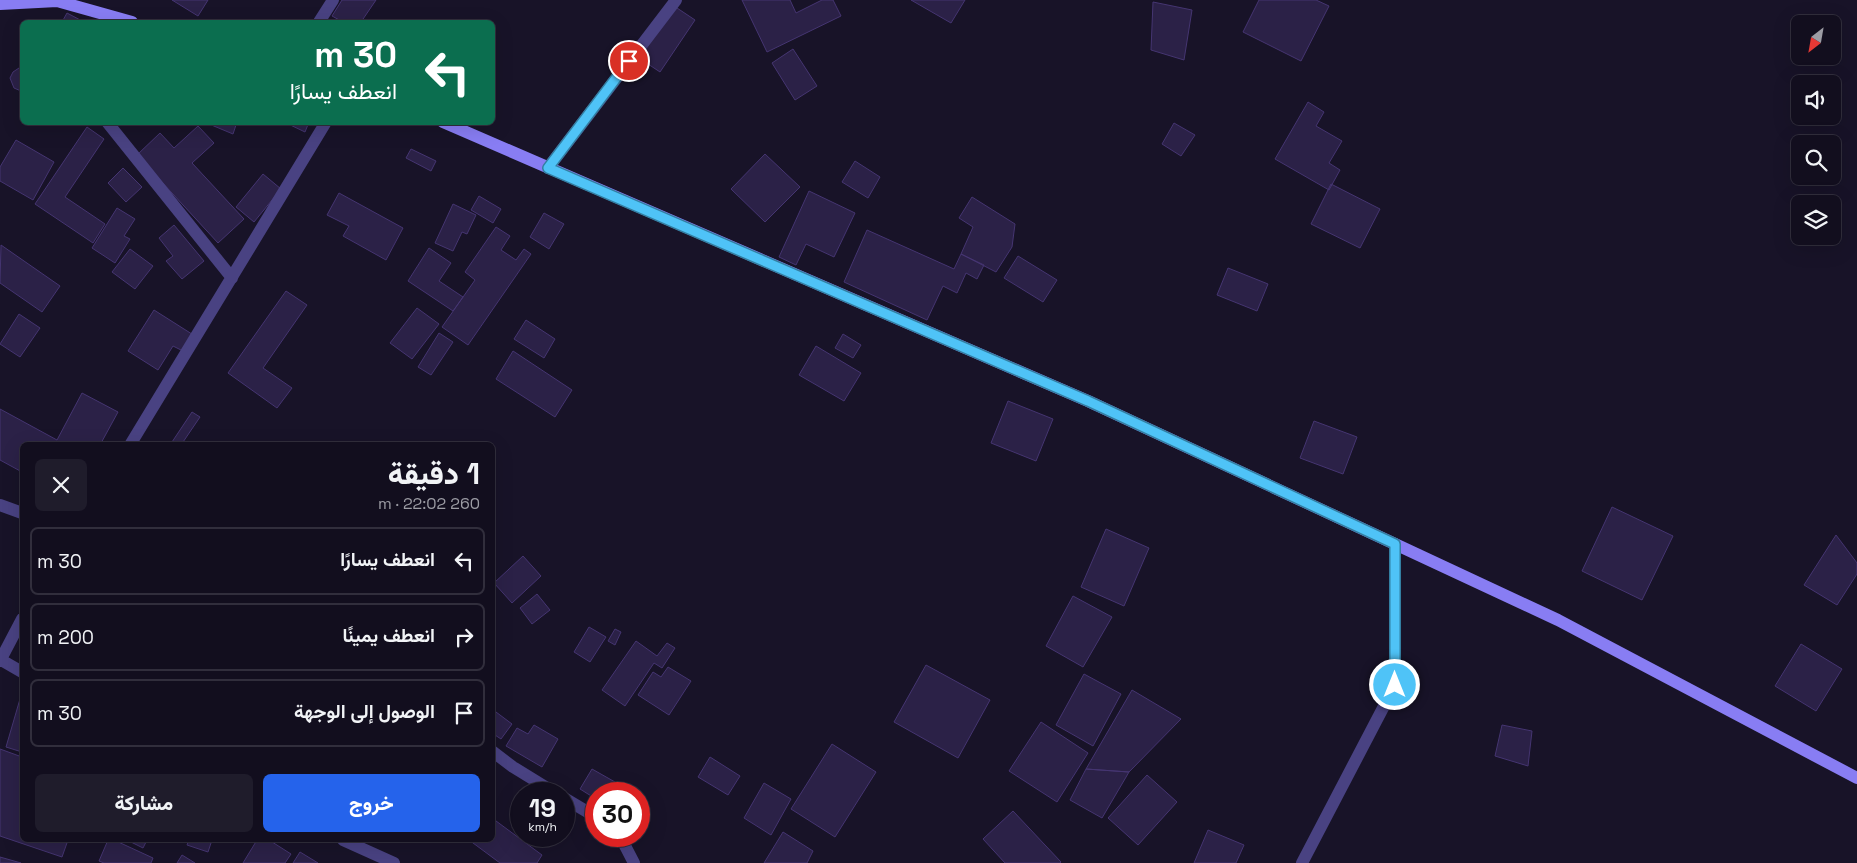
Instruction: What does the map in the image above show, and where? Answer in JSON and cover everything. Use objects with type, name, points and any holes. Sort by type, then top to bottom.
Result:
[{"type":"street","points":[[320,20],[333,0]]},
{"type":"street","points":[[548,168],[676,0]]},
{"type":"street","points":[[0,4],[57,1],[122,20]]},
{"type":"street","points":[[109,125],[232,278]]},
{"type":"street","points":[[132,442],[324,125]]},
{"type":"street","points":[[450,125],[1088,401],[1558,620],[1857,778]]},
{"type":"street","points":[[0,505],[20,512]]},
{"type":"street","points":[[1302,863],[1395,685],[1395,544]]},
{"type":"street","points":[[20,623],[0,661],[20,671]]},
{"type":"street","points":[[495,753],[513,768],[537,782]]},
{"type":"street","points":[[347,842],[394,863]]},
{"type":"street","points":[[626,847],[634,863]]},
{"type":"building","points":[[172,0],[208,0],[198,16]]},
{"type":"building","points":[[342,0],[376,0],[362,20],[339,20],[332,16]]},
{"type":"building","points":[[742,0],[790,0],[796,13],[822,0],[833,0],[841,16],[767,52]]},
{"type":"building","points":[[911,0],[965,0],[951,23]]},
{"type":"building","points":[[1259,0],[1316,0],[1329,6],[1301,61],[1243,32]]},
{"type":"building","points":[[1153,2],[1192,10],[1184,60],[1151,50]]},
{"type":"building","points":[[674,6],[695,20],[660,72],[639,58]]},
{"type":"building","points":[[67,13],[80,20],[63,20]]},
{"type":"building","points":[[793,49],[817,86],[795,100],[772,63]]},
{"type":"building","points":[[20,68],[20,91],[14,88],[10,78],[13,72]]},
{"type":"building","points":[[1308,102],[1324,112],[1316,126],[1342,141],[1329,163],[1340,170],[1329,190],[1275,159]]},
{"type":"building","points":[[1174,123],[1195,135],[1181,156],[1162,144]]},
{"type":"building","points":[[211,125],[236,125],[233,134]]},
{"type":"building","points":[[290,125],[308,125],[305,132]]},
{"type":"building","points":[[198,126],[214,143],[192,163],[244,219],[218,243],[137,155],[160,133],[174,148]]},
{"type":"building","points":[[87,127],[104,139],[65,197],[105,224],[93,243],[35,204]]},
{"type":"building","points":[[16,140],[54,162],[33,200],[0,181],[0,167]]},
{"type":"building","points":[[411,149],[436,161],[431,171],[406,158]]},
{"type":"building","points":[[765,154],[800,187],[765,222],[731,189]]},
{"type":"building","points":[[855,161],[880,177],[868,198],[842,182]]},
{"type":"building","points":[[123,168],[142,187],[126,202],[108,183]]},
{"type":"building","points":[[263,174],[281,189],[254,222],[236,207]]},
{"type":"building","points":[[1331,184],[1380,209],[1360,248],[1311,224]]},
{"type":"building","points":[[809,191],[855,213],[834,257],[806,244],[796,265],[779,257]]},
{"type":"building","points":[[339,193],[403,228],[386,260],[343,236],[349,226],[327,215]]},
{"type":"building","points":[[479,196],[501,209],[493,223],[471,210]]},
{"type":"building","points":[[972,197],[1015,224],[1012,247],[996,272],[961,254],[973,227],[959,218]]},
{"type":"building","points":[[453,204],[476,215],[467,234],[462,232],[453,251],[435,243]]},
{"type":"building","points":[[117,208],[135,219],[124,236],[130,239],[115,263],[92,248]]},
{"type":"building","points":[[544,213],[564,224],[549,249],[530,237]]},
{"type":"building","points":[[174,225],[204,261],[182,279],[166,261],[173,256],[159,238]]},
{"type":"building","points":[[496,227],[510,236],[501,250],[516,260],[524,249],[531,254],[468,345],[442,327],[475,280],[465,272]]},
{"type":"building","points":[[867,230],[954,269],[961,254],[984,265],[977,279],[966,273],[957,293],[943,286],[927,320],[844,282]]},
{"type":"building","points":[[1,245],[60,286],[42,312],[0,283]]},
{"type":"building","points":[[429,248],[451,263],[439,281],[463,297],[453,311],[408,281]]},
{"type":"building","points":[[130,249],[153,266],[135,289],[112,272]]},
{"type":"building","points":[[1018,256],[1057,280],[1043,302],[1004,278]]},
{"type":"building","points":[[1228,268],[1268,284],[1257,311],[1217,295]]},
{"type":"building","points":[[286,291],[307,305],[263,368],[292,388],[277,408],[228,373]]},
{"type":"building","points":[[417,308],[439,324],[412,359],[390,343]]},
{"type":"building","points":[[154,310],[195,336],[185,352],[173,346],[158,370],[128,351]]},
{"type":"building","points":[[19,314],[40,328],[20,357],[0,344]]},
{"type":"building","points":[[526,320],[555,339],[544,358],[514,339]]},
{"type":"building","points":[[439,333],[453,342],[431,375],[418,367]]},
{"type":"building","points":[[843,334],[861,345],[853,358],[835,348]]},
{"type":"building","points":[[816,346],[861,373],[844,401],[799,375]]},
{"type":"building","points":[[513,351],[572,390],[555,417],[496,379]]},
{"type":"building","points":[[82,393],[118,412],[102,442],[20,442],[20,471],[0,460],[0,409],[57,440]]},
{"type":"building","points":[[1008,401],[1053,419],[1036,461],[991,443]]},
{"type":"building","points":[[192,412],[200,417],[183,442],[172,442]]},
{"type":"building","points":[[1314,421],[1357,437],[1343,474],[1300,458]]},
{"type":"building","points":[[1612,507],[1673,536],[1642,600],[1582,571]]},
{"type":"building","points":[[1106,529],[1149,548],[1124,606],[1081,587]]},
{"type":"building","points":[[1836,535],[1857,563],[1857,574],[1837,605],[1804,585]]},
{"type":"building","points":[[523,556],[541,576],[512,603],[495,582]]},
{"type":"building","points":[[537,594],[550,610],[532,624],[520,608]]},
{"type":"building","points":[[1073,596],[1112,617],[1083,667],[1046,646]]},
{"type":"building","points":[[589,627],[606,637],[590,662],[574,652]]},
{"type":"building","points":[[615,629],[621,632],[615,645],[608,641]]},
{"type":"building","points":[[636,641],[657,656],[667,643],[675,648],[662,668],[654,663],[625,706],[602,690]]},
{"type":"building","points":[[1801,644],[1842,669],[1816,711],[1775,686]]},
{"type":"building","points":[[926,665],[990,700],[958,758],[894,722]]},
{"type":"building","points":[[668,667],[691,681],[669,715],[638,695],[653,672],[661,677]]},
{"type":"building","points":[[1084,674],[1121,694],[1093,746],[1056,725]]},
{"type":"building","points":[[1132,690],[1181,719],[1129,772],[1086,769]]},
{"type":"building","points":[[20,699],[20,751],[6,747]]},
{"type":"building","points":[[495,711],[512,724],[501,739],[495,735]]},
{"type":"building","points":[[1041,722],[1088,753],[1057,802],[1009,771]]},
{"type":"building","points":[[534,725],[558,739],[542,767],[506,746],[517,728],[528,734]]},
{"type":"building","points":[[1502,725],[1532,731],[1528,766],[1495,756]]},
{"type":"building","points":[[832,744],[876,772],[835,837],[791,809]]},
{"type":"building","points":[[0,749],[20,756],[20,842],[67,842],[62,857],[0,836]]},
{"type":"building","points":[[710,757],[740,776],[728,795],[698,777]]},
{"type":"building","points":[[592,769],[615,782],[585,782],[585,792],[580,789]]},
{"type":"building","points":[[1086,769],[1129,772],[1102,818],[1070,800]]},
{"type":"building","points":[[1147,775],[1177,802],[1138,845],[1108,818]]},
{"type":"building","points":[[764,783],[791,799],[771,835],[744,818]]},
{"type":"building","points":[[1013,811],[1060,863],[1005,863],[983,839]]},
{"type":"building","points":[[495,820],[510,831],[510,847],[531,847],[542,855],[537,863],[500,863],[472,842],[495,842]]},
{"type":"building","points":[[1208,830],[1244,845],[1236,863],[1194,863]]},
{"type":"building","points":[[783,832],[813,851],[807,863],[764,863]]},
{"type":"building","points":[[107,842],[118,842],[153,858],[151,863],[104,863],[99,861]]},
{"type":"building","points":[[131,842],[146,842],[143,848]]},
{"type":"building","points":[[188,842],[211,842],[208,852],[187,845]]},
{"type":"building","points":[[256,842],[272,842],[291,854],[285,863],[243,863]]},
{"type":"building","points":[[300,852],[318,863],[293,863]]},
{"type":"building","points":[[182,855],[195,863],[177,863]]},
{"type":"building","points":[[0,857],[21,863],[0,863]]},
{"type":"route","points":[[629,61],[548,168],[1088,401],[1395,544],[1395,685]]}]
